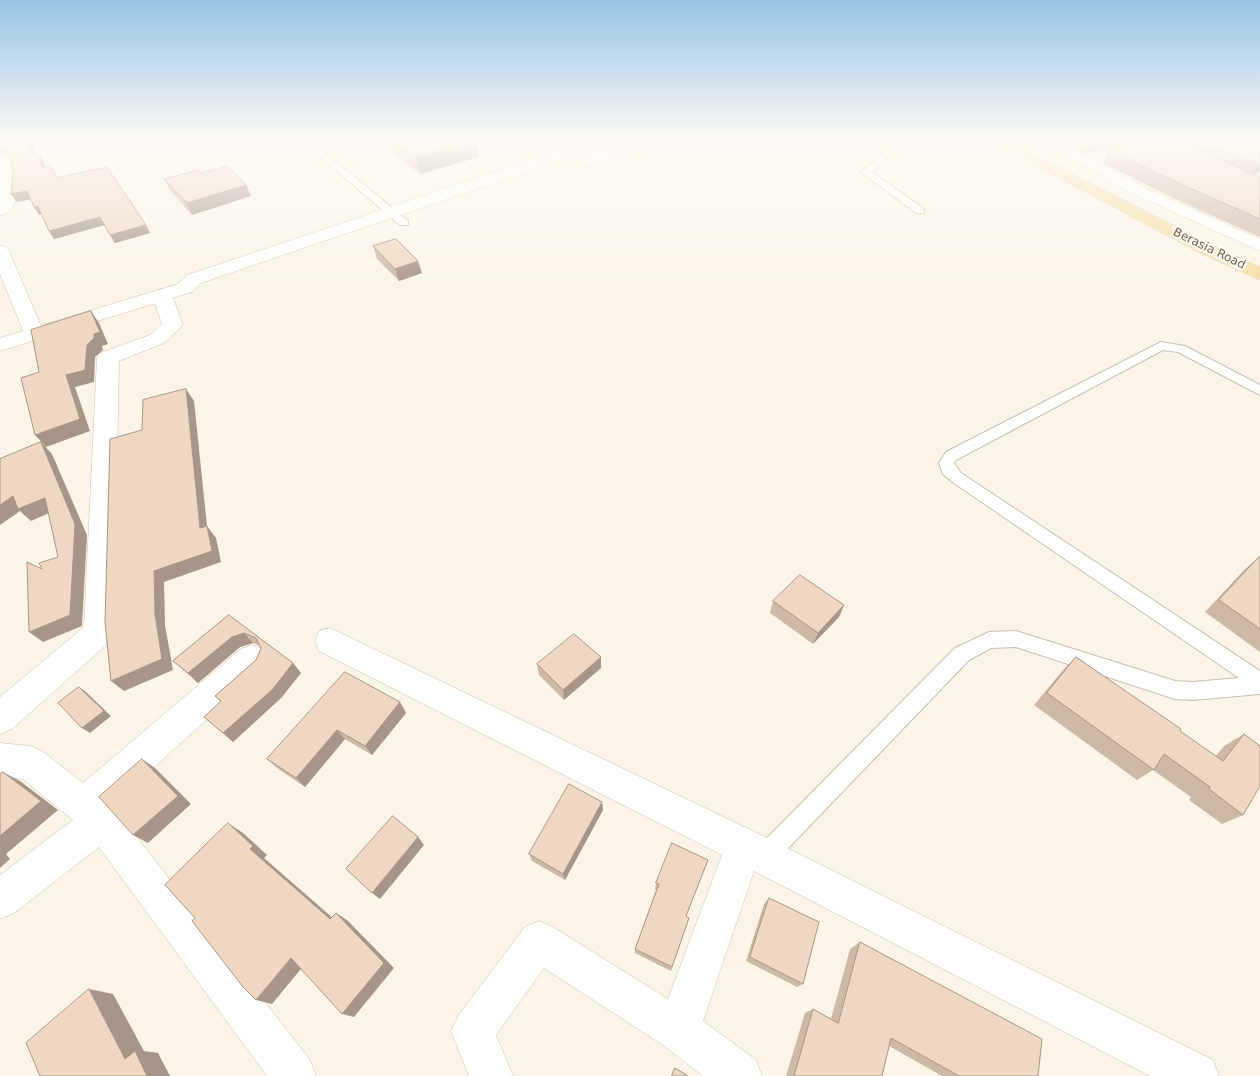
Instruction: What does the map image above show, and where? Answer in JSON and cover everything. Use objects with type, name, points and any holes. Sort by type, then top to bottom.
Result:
[{"type":"main road","name":"Berasia Road","points":[[1096,192],[1206,249],[1260,274]]},
{"type":"main road","name":"Berasia Road","points":[[1120,192],[1260,261]]},
{"type":"street","points":[[0,211],[8,204],[10,192]]},
{"type":"street","points":[[0,345],[173,292],[194,279],[447,192]]},
{"type":"street","points":[[173,292],[200,294],[487,192]]},
{"type":"street","points":[[1142,192],[1260,246]]},
{"type":"street","points":[[0,251],[34,334]]},
{"type":"street","points":[[0,718],[95,636],[99,627],[108,358],[157,339],[173,325],[173,292]]},
{"type":"street","points":[[330,641],[754,851],[1197,1076]]},
{"type":"street","points":[[0,899],[93,814],[252,660]]},
{"type":"street","points":[[0,760],[30,763],[93,814],[294,1076]]},
{"type":"street","points":[[678,1030],[754,851]]},
{"type":"street","points":[[491,1076],[473,1031],[539,941],[678,1030],[740,1076]]},
{"type":"lane","points":[[367,192],[404,223]]},
{"type":"lane","points":[[894,192],[920,211]]},
{"type":"lane","points":[[1260,391],[1181,349],[1161,346],[950,456],[946,463],[948,470],[956,477],[1260,684]]},
{"type":"lane","points":[[754,851],[962,654],[989,640],[1016,639],[1175,690],[1193,691],[1260,684]]},
{"type":"building","points":[[28,192],[124,192],[146,225],[110,235],[100,217],[49,231],[38,206],[34,207]]},
{"type":"building","points":[[177,192],[222,192],[187,203]]},
{"type":"building","points":[[1199,192],[1260,192],[1260,219]]},
{"type":"building","points":[[396,239],[418,261],[395,269],[373,246]]},
{"type":"building","points":[[91,311],[100,332],[94,334],[94,338],[87,345],[85,370],[66,375],[80,419],[35,435],[21,378],[39,372],[31,330]]},
{"type":"building","points":[[186,389],[200,528],[207,526],[212,551],[154,571],[155,614],[162,659],[111,681],[105,622],[110,439],[142,430],[143,400]]},
{"type":"building","points":[[41,442],[75,524],[70,615],[29,632],[27,562],[42,569],[39,563],[58,557],[45,498],[18,509],[13,496],[0,505],[0,459]]},
{"type":"building","points":[[1260,557],[1260,629],[1219,600]]},
{"type":"building","points":[[800,575],[844,605],[818,633],[773,601]]},
{"type":"building","points":[[229,615],[293,663],[273,689],[223,733],[204,717],[221,701],[215,696],[256,660],[261,648],[256,638],[244,633],[232,637],[188,673],[173,661]]},
{"type":"building","points":[[574,634],[601,657],[563,690],[537,664]]},
{"type":"building","points":[[1076,657],[1181,729],[1180,731],[1223,761],[1244,734],[1260,746],[1260,786],[1243,815],[1209,789],[1210,787],[1164,754],[1154,770],[1047,693]]},
{"type":"building","points":[[345,672],[400,702],[365,746],[337,730],[296,778],[267,759]]},
{"type":"building","points":[[79,687],[104,711],[82,728],[58,703]]},
{"type":"building","points":[[142,759],[178,796],[133,835],[99,797]]},
{"type":"building","points":[[3,772],[41,801],[0,836],[0,774]]},
{"type":"building","points":[[569,784],[602,802],[563,874],[529,854]]},
{"type":"building","points":[[393,816],[418,837],[372,893],[346,869]]},
{"type":"building","points":[[228,823],[253,846],[250,849],[330,919],[336,913],[384,963],[342,1014],[291,958],[256,1000],[243,987],[192,921],[195,918],[165,885]]},
{"type":"building","points":[[672,843],[708,860],[686,916],[689,918],[672,967],[635,949],[659,884],[656,883]]},
{"type":"building","points":[[769,898],[819,922],[803,984],[750,957]]},
{"type":"building","points":[[860,942],[1042,1039],[1038,1076],[959,1076],[891,1038],[882,1076],[794,1076],[813,1009],[838,1023]]},
{"type":"building","points":[[89,989],[125,1059],[135,1051],[147,1076],[40,1076],[26,1043]]},
{"type":"building","points":[[675,1068],[688,1076],[672,1076]]}]
